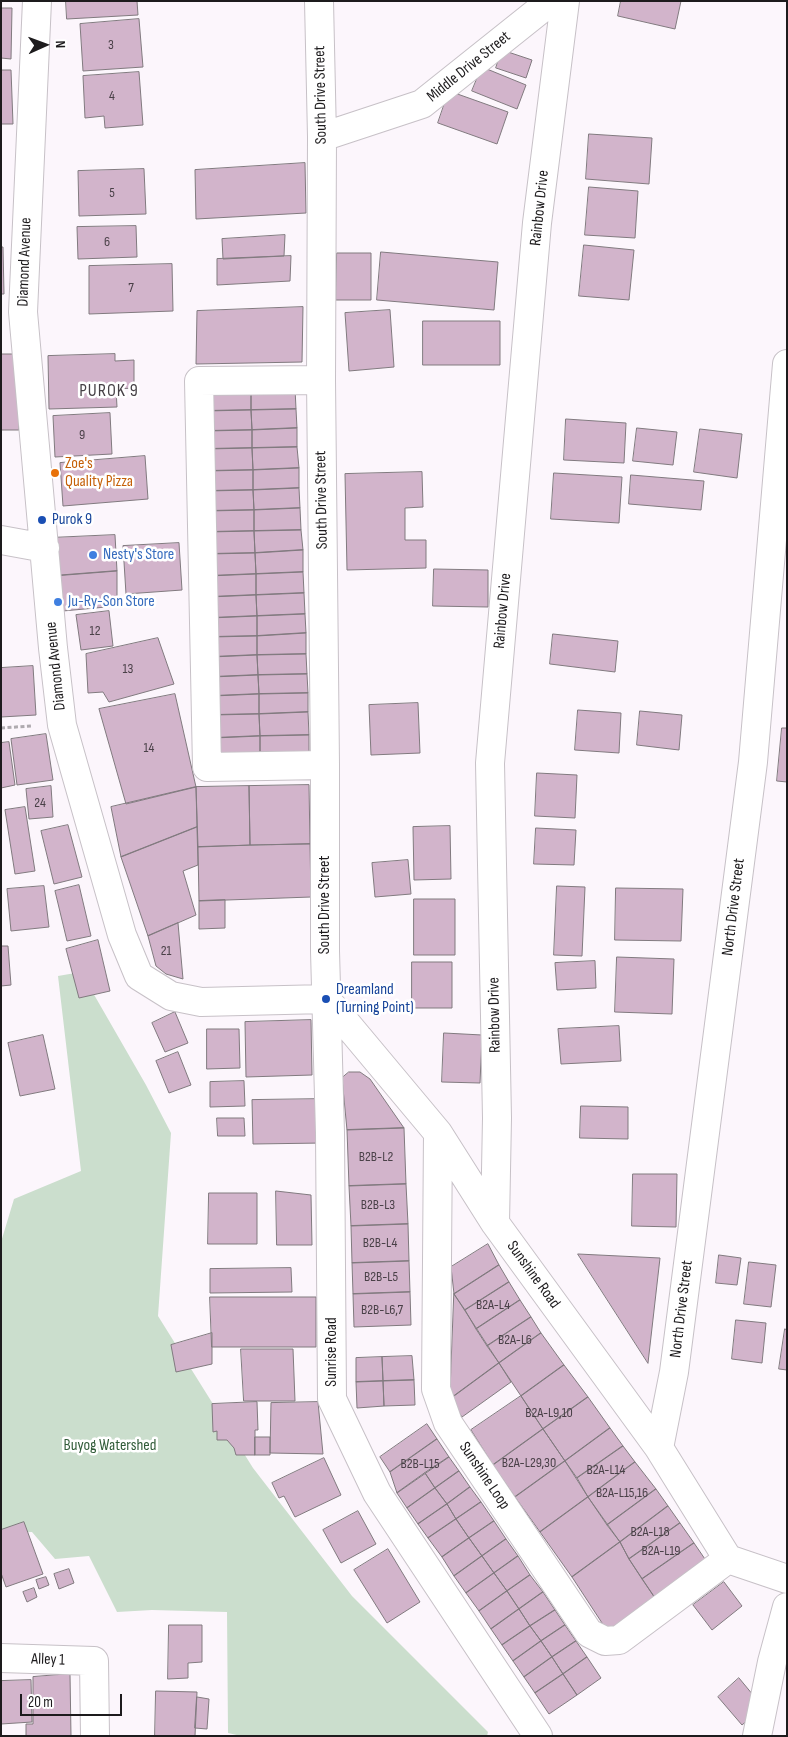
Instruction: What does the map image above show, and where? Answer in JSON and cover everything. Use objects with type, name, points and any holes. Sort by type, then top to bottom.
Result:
[{"type":"street","name":"Diamond Avenue","points":[[37,1],[23,312],[53,648],[62,725],[122,935],[139,976],[171,996],[201,1002],[326,999]]},
{"type":"street","name":"South Drive Street","points":[[319,1],[322,137],[321,380],[326,999]]},
{"type":"street","name":"Middle Drive Street","points":[[322,137],[422,104],[551,1]]},
{"type":"street","name":"Rainbow Drive","points":[[495,1223],[498,1118],[490,763],[537,223],[565,1]]},
{"type":"street","name":"North Drive Street","points":[[659,1448],[674,1372],[753,762],[787,364]]},
{"type":"street","points":[[321,380],[199,382],[207,767],[325,765]]},
{"type":"street","points":[[1,540],[45,548]]},
{"type":"street","name":"Sunshine Road","points":[[326,999],[438,1133],[495,1223],[659,1448],[728,1559]]},
{"type":"street","name":"Sunrise Road","points":[[326,999],[330,1134],[332,1399],[377,1493],[538,1736]]},
{"type":"street","name":"Sunshine Loop","points":[[438,1133],[436,1389],[448,1423],[589,1633],[605,1641],[619,1640],[728,1559]]},
{"type":"street","points":[[728,1559],[787,1579]]},
{"type":"street","points":[[757,1736],[772,1662],[787,1607]]},
{"type":"street","name":"Alley 1","points":[[1,1658],[94,1661],[95,1736]]},
{"type":"green space","name":"Buyog Watershed","points":[[81,972],[146,1085],[171,1133],[158,1316],[253,1468],[352,1596],[488,1732],[487,1736],[241,1736],[228,1733],[227,1612],[152,1610],[117,1612],[89,1556],[55,1559],[32,1532],[1,1533],[1,1242],[14,1199],[81,1171],[58,976]]},
{"type":"building","points":[[66,1],[137,1],[138,15],[67,19]]},
{"type":"building","points":[[621,1],[681,1],[675,29],[618,16]]},
{"type":"building","points":[[1,8],[12,8],[11,59],[1,58]]},
{"type":"building","points":[[139,19],[143,67],[83,71],[80,24]]},
{"type":"building","points":[[502,50],[532,60],[526,78],[496,68]]},
{"type":"building","points":[[482,67],[526,85],[517,109],[472,91]]},
{"type":"building","points":[[1,70],[11,70],[13,124],[1,124]]},
{"type":"building","points":[[139,72],[143,125],[105,128],[104,116],[85,118],[83,76]]},
{"type":"building","points":[[449,91],[508,112],[497,144],[438,123]]},
{"type":"building","points":[[589,134],[652,138],[649,184],[586,179]]},
{"type":"building","points":[[305,163],[306,213],[196,219],[195,170]]},
{"type":"building","points":[[144,169],[146,214],[79,216],[78,171]]},
{"type":"building","points":[[589,187],[638,191],[635,238],[585,235]]},
{"type":"building","points":[[136,226],[137,257],[78,259],[77,227]]},
{"type":"building","points":[[285,235],[284,256],[223,259],[222,239]]},
{"type":"building","points":[[584,245],[634,250],[629,300],[579,296]]},
{"type":"building","points":[[1,247],[3,247],[4,294],[1,294]]},
{"type":"building","points":[[381,252],[498,262],[494,310],[377,300]]},
{"type":"building","points":[[337,253],[371,253],[371,300],[336,300]]},
{"type":"building","points":[[291,256],[290,281],[217,285],[217,259]]},
{"type":"building","points":[[172,264],[173,311],[89,314],[89,266]]},
{"type":"building","points":[[303,307],[302,362],[196,364],[197,311]]},
{"type":"building","points":[[390,310],[394,367],[349,371],[345,313]]},
{"type":"building","points":[[423,321],[500,321],[500,365],[423,365]]},
{"type":"building","points":[[1,354],[17,354],[19,430],[1,430]]},
{"type":"building","points":[[115,354],[115,361],[134,360],[134,388],[116,389],[117,407],[49,409],[48,356]]},
{"type":"building","points":[[295,388],[296,409],[251,410],[251,389]]},
{"type":"building","points":[[251,389],[251,410],[205,411],[205,390]]},
{"type":"building","points":[[296,409],[297,428],[252,430],[251,410]]},
{"type":"building","points":[[251,410],[252,430],[206,431],[205,411]]},
{"type":"building","points":[[110,413],[112,454],[55,457],[53,416]]},
{"type":"building","points":[[566,419],[626,423],[624,463],[564,460]]},
{"type":"building","points":[[297,428],[297,447],[252,448],[252,430]]},
{"type":"building","points":[[637,428],[677,432],[673,465],[633,461]]},
{"type":"building","points":[[700,429],[742,434],[737,478],[694,472]]},
{"type":"building","points":[[252,430],[252,448],[206,449],[206,431]]},
{"type":"building","points":[[297,447],[299,468],[253,470],[252,448]]},
{"type":"building","points":[[252,448],[253,470],[206,471],[206,449]]},
{"type":"building","points":[[145,456],[148,499],[63,506],[60,463]]},
{"type":"building","points":[[299,468],[299,488],[253,490],[253,470]]},
{"type":"building","points":[[253,470],[253,490],[207,491],[206,471]]},
{"type":"building","points":[[422,472],[423,507],[405,508],[405,540],[426,540],[426,568],[347,570],[345,474]]},
{"type":"building","points":[[554,473],[622,477],[619,523],[551,519]]},
{"type":"building","points":[[631,475],[704,481],[701,510],[629,504]]},
{"type":"building","points":[[299,488],[300,508],[254,510],[253,490]]},
{"type":"building","points":[[253,490],[254,510],[207,511],[207,491]]},
{"type":"building","points":[[300,508],[301,530],[254,531],[254,510]]},
{"type":"building","points":[[254,510],[254,531],[207,532],[207,511]]},
{"type":"building","points":[[301,530],[303,550],[255,553],[254,531]]},
{"type":"building","points":[[254,531],[255,553],[208,554],[207,532]]},
{"type":"building","points":[[115,535],[117,571],[53,576],[49,538]]},
{"type":"building","points":[[179,543],[182,590],[126,594],[123,546]]},
{"type":"building","points":[[303,550],[303,572],[256,574],[255,553]]},
{"type":"building","points":[[255,553],[256,574],[208,576],[208,554]]},
{"type":"building","points":[[434,569],[488,570],[488,607],[433,606]]},
{"type":"building","points":[[117,571],[117,606],[52,612],[53,576]]},
{"type":"building","points":[[303,572],[304,593],[256,595],[256,574]]},
{"type":"building","points":[[256,574],[256,595],[209,597],[208,576]]},
{"type":"building","points":[[304,593],[305,614],[257,616],[256,595]]},
{"type":"building","points":[[256,595],[257,616],[210,618],[209,597]]},
{"type":"building","points":[[109,611],[113,646],[81,650],[76,615]]},
{"type":"building","points":[[305,614],[306,633],[257,636],[257,616]]},
{"type":"building","points":[[257,616],[257,636],[211,637],[210,618]]},
{"type":"building","points":[[306,633],[306,654],[257,655],[257,636]]},
{"type":"building","points":[[553,634],[618,641],[615,672],[550,664]]},
{"type":"building","points":[[257,636],[257,655],[211,657],[211,637]]},
{"type":"building","points":[[158,638],[174,684],[109,702],[103,692],[88,693],[86,654]]},
{"type":"building","points":[[306,654],[307,674],[258,675],[257,655]]},
{"type":"building","points":[[257,655],[258,675],[212,677],[211,657]]},
{"type":"building","points":[[33,666],[36,715],[1,717],[1,668]]},
{"type":"building","points":[[307,674],[308,693],[259,694],[258,675]]},
{"type":"building","points":[[258,675],[259,694],[213,696],[212,677]]},
{"type":"building","points":[[308,693],[308,712],[259,714],[259,694]]},
{"type":"building","points":[[175,694],[196,787],[126,804],[99,709]]},
{"type":"building","points":[[259,694],[259,714],[213,715],[213,696]]},
{"type":"building","points":[[418,703],[420,753],[371,755],[369,705]]},
{"type":"building","points":[[578,710],[621,713],[619,753],[575,750]]},
{"type":"building","points":[[640,711],[682,715],[679,750],[637,745]]},
{"type":"building","points":[[308,712],[309,735],[260,736],[259,714]]},
{"type":"building","points":[[259,714],[260,736],[214,738],[213,715]]},
{"type":"building","points":[[782,728],[787,728],[787,782],[777,781]]},
{"type":"building","points":[[46,734],[53,780],[17,785],[11,739]]},
{"type":"building","points":[[309,735],[309,756],[260,758],[260,736]]},
{"type":"building","points":[[260,736],[260,758],[215,759],[214,738]]},
{"type":"building","points":[[9,742],[15,785],[1,788],[1,743]]},
{"type":"building","points":[[537,773],[577,775],[575,818],[535,816]]},
{"type":"building","points":[[309,785],[310,844],[250,845],[249,786]]},
{"type":"building","points":[[51,786],[53,817],[29,819],[26,789]]},
{"type":"building","points":[[249,786],[250,845],[198,847],[196,787]]},
{"type":"building","points":[[196,787],[197,827],[121,857],[111,807]]},
{"type":"building","points":[[25,807],[35,871],[15,874],[5,810]]},
{"type":"building","points":[[68,825],[82,877],[54,884],[41,831]]},
{"type":"building","points":[[450,826],[451,879],[414,880],[413,827]]},
{"type":"building","points":[[197,827],[198,865],[183,871],[196,915],[148,936],[121,857]]},
{"type":"building","points":[[536,828],[576,830],[574,865],[534,864]]},
{"type":"building","points":[[310,844],[311,897],[199,901],[198,847]]},
{"type":"building","points":[[408,860],[411,894],[375,897],[372,863]]},
{"type":"building","points":[[79,885],[91,936],[67,941],[55,891]]},
{"type":"building","points":[[44,886],[49,927],[11,931],[7,889]]},
{"type":"building","points":[[557,886],[585,887],[582,956],[554,955]]},
{"type":"building","points":[[616,888],[683,889],[681,941],[615,940]]},
{"type":"building","points":[[414,899],[455,899],[455,955],[414,955]]},
{"type":"building","points":[[225,900],[225,928],[199,929],[199,901]]},
{"type":"building","points":[[178,923],[183,979],[166,974],[156,966],[148,936]]},
{"type":"building","points":[[98,940],[110,991],[79,998],[66,949]]},
{"type":"building","points":[[1,946],[8,946],[11,985],[1,986]]},
{"type":"building","points":[[617,957],[674,959],[672,1014],[615,1012]]},
{"type":"building","points":[[595,961],[596,988],[557,990],[555,963]]},
{"type":"building","points":[[412,962],[452,962],[452,1008],[412,1008]]},
{"type":"building","points":[[175,1012],[188,1043],[165,1052],[152,1023]]},
{"type":"building","points":[[311,1020],[312,1075],[246,1077],[245,1022]]},
{"type":"building","points":[[619,1026],[621,1061],[561,1064],[558,1029]]},
{"type":"building","points":[[207,1029],[239,1029],[240,1068],[207,1069]]},
{"type":"building","points":[[444,1033],[482,1035],[480,1083],[442,1082]]},
{"type":"building","points":[[43,1035],[55,1089],[20,1096],[8,1043]]},
{"type":"building","points":[[178,1052],[191,1085],[169,1093],[156,1061]]},
{"type":"building","points":[[349,1072],[360,1072],[370,1079],[404,1128],[347,1130],[342,1078]]},
{"type":"building","points":[[244,1081],[245,1106],[210,1107],[210,1082]]},
{"type":"building","points":[[323,1099],[323,1143],[253,1144],[252,1100]]},
{"type":"building","points":[[581,1106],[628,1107],[628,1139],[580,1138]]},
{"type":"building","points":[[217,1118],[244,1118],[245,1136],[218,1136]]},
{"type":"building","points":[[404,1128],[406,1184],[349,1186],[347,1130]]},
{"type":"building","points":[[633,1174],[677,1174],[676,1227],[632,1226]]},
{"type":"building","points":[[406,1184],[408,1224],[351,1226],[349,1186]]},
{"type":"building","points":[[276,1191],[311,1195],[312,1245],[277,1245]]},
{"type":"building","points":[[209,1193],[257,1193],[257,1244],[208,1244]]},
{"type":"building","points":[[408,1224],[409,1261],[352,1263],[351,1226]]},
{"type":"building","points":[[488,1244],[499,1265],[454,1294],[451,1267]]},
{"type":"building","points":[[578,1254],[660,1258],[648,1363]]},
{"type":"building","points":[[719,1255],[741,1258],[737,1285],[716,1283]]},
{"type":"building","points":[[409,1261],[410,1292],[353,1294],[352,1263]]},
{"type":"building","points":[[749,1262],[776,1265],[771,1307],[744,1304]]},
{"type":"building","points":[[499,1265],[509,1282],[465,1310],[454,1294]]},
{"type":"building","points":[[291,1268],[292,1292],[210,1293],[210,1269]]},
{"type":"building","points":[[509,1282],[520,1300],[476,1329],[465,1310]]},
{"type":"building","points":[[410,1292],[411,1325],[354,1327],[353,1294]]},
{"type":"building","points":[[454,1294],[499,1363],[450,1399]]},
{"type":"building","points":[[210,1297],[316,1297],[316,1347],[212,1347]]},
{"type":"building","points":[[520,1300],[531,1317],[487,1346],[476,1329]]},
{"type":"building","points":[[531,1317],[541,1333],[499,1363],[487,1346]]},
{"type":"building","points":[[736,1320],[766,1323],[762,1363],[732,1359]]},
{"type":"building","points":[[785,1329],[787,1330],[787,1370],[779,1369]]},
{"type":"building","points":[[212,1333],[212,1364],[176,1372],[171,1345]]},
{"type":"building","points":[[541,1333],[564,1365],[521,1396],[499,1363]]},
{"type":"building","points":[[241,1349],[293,1349],[295,1401],[244,1401]]},
{"type":"building","points":[[412,1356],[414,1380],[383,1381],[382,1357]]},
{"type":"building","points":[[382,1357],[383,1381],[356,1382],[356,1358]]},
{"type":"building","points":[[499,1363],[511,1382],[462,1417],[450,1399]]},
{"type":"building","points":[[564,1365],[588,1397],[543,1429],[521,1396]]},
{"type":"building","points":[[414,1380],[415,1405],[384,1406],[383,1381]]},
{"type":"building","points":[[383,1381],[384,1406],[357,1408],[356,1382]]},
{"type":"building","points":[[521,1396],[543,1429],[493,1465],[471,1430]]},
{"type":"building","points":[[588,1397],[610,1428],[565,1461],[543,1429]]},
{"type":"building","points":[[257,1402],[258,1430],[255,1430],[255,1455],[236,1455],[234,1448],[227,1440],[217,1440],[217,1431],[213,1432],[212,1404]]},
{"type":"building","points":[[318,1402],[323,1454],[270,1453],[271,1403]]},
{"type":"building","points":[[427,1424],[437,1439],[390,1472],[380,1457]]},
{"type":"building","points":[[610,1428],[623,1446],[577,1478],[565,1461]]},
{"type":"building","points":[[543,1429],[565,1461],[515,1497],[493,1465]]},
{"type":"building","points":[[255,1437],[270,1437],[270,1455],[255,1455]]},
{"type":"building","points":[[437,1439],[449,1457],[397,1493],[390,1472]]},
{"type":"building","points":[[623,1446],[635,1462],[588,1497],[577,1478]]},
{"type":"building","points":[[449,1457],[459,1471],[435,1488],[425,1473]]},
{"type":"building","points":[[324,1458],[341,1495],[295,1517],[284,1496],[279,1498],[272,1483]]},
{"type":"building","points":[[565,1461],[588,1497],[540,1532],[515,1497]]},
{"type":"building","points":[[635,1462],[656,1489],[607,1525],[588,1497]]},
{"type":"building","points":[[459,1471],[470,1487],[447,1504],[435,1488]]},
{"type":"building","points":[[425,1473],[435,1488],[407,1508],[397,1493]]},
{"type":"building","points":[[470,1487],[481,1502],[456,1519],[447,1504]]},
{"type":"building","points":[[435,1488],[447,1504],[418,1524],[407,1508]]},
{"type":"building","points":[[656,1489],[668,1506],[620,1542],[607,1525]]},
{"type":"building","points":[[588,1497],[620,1542],[572,1577],[540,1532]]},
{"type":"building","points":[[481,1502],[494,1521],[469,1538],[456,1519]]},
{"type":"building","points":[[447,1504],[456,1519],[428,1538],[418,1524]]},
{"type":"building","points":[[668,1506],[680,1523],[629,1559],[620,1542]]},
{"type":"building","points":[[358,1511],[376,1544],[341,1563],[323,1530]]},
{"type":"building","points":[[456,1519],[469,1538],[442,1557],[428,1538]]},
{"type":"building","points":[[494,1521],[506,1539],[482,1556],[469,1538]]},
{"type":"building","points":[[24,1522],[43,1574],[6,1587],[1,1573],[1,1530]]},
{"type":"building","points":[[680,1523],[694,1543],[642,1579],[629,1559]]},
{"type":"building","points":[[469,1538],[482,1556],[454,1576],[442,1557]]},
{"type":"building","points":[[506,1539],[518,1556],[494,1573],[482,1556]]},
{"type":"building","points":[[620,1542],[655,1598],[612,1628],[604,1626],[572,1577]]},
{"type":"building","points":[[694,1543],[707,1562],[655,1598],[642,1579]]},
{"type":"building","points":[[388,1549],[420,1602],[387,1623],[354,1570]]},
{"type":"building","points":[[482,1556],[494,1573],[466,1593],[454,1576]]},
{"type":"building","points":[[518,1556],[530,1575],[507,1591],[494,1573]]},
{"type":"building","points":[[69,1569],[74,1583],[59,1589],[54,1574]]},
{"type":"building","points":[[494,1573],[507,1591],[479,1611],[466,1593]]},
{"type":"building","points":[[530,1575],[543,1592],[519,1609],[507,1591]]},
{"type":"building","points":[[46,1577],[49,1585],[39,1589],[36,1580]]},
{"type":"building","points":[[724,1582],[742,1606],[712,1630],[693,1605]]},
{"type":"building","points":[[34,1588],[37,1597],[27,1602],[23,1592]]},
{"type":"building","points":[[507,1591],[519,1609],[491,1629],[479,1611]]},
{"type":"building","points":[[543,1592],[555,1610],[530,1626],[519,1609]]},
{"type":"building","points":[[519,1609],[530,1626],[502,1645],[491,1629]]},
{"type":"building","points":[[555,1610],[565,1625],[541,1641],[530,1626]]},
{"type":"building","points":[[169,1625],[202,1625],[202,1662],[188,1663],[188,1678],[168,1679]]},
{"type":"building","points":[[565,1625],[576,1641],[552,1657],[541,1641]]},
{"type":"building","points":[[530,1626],[541,1641],[513,1661],[502,1645]]},
{"type":"building","points":[[541,1641],[552,1657],[524,1677],[513,1661]]},
{"type":"building","points":[[576,1641],[587,1657],[563,1674],[552,1657]]},
{"type":"building","points":[[552,1657],[563,1674],[535,1693],[524,1677]]},
{"type":"building","points":[[587,1657],[601,1678],[577,1695],[563,1674]]},
{"type":"building","points":[[70,1674],[71,1736],[26,1736],[26,1724],[33,1724],[33,1677]]},
{"type":"building","points":[[563,1674],[577,1695],[549,1714],[535,1693]]},
{"type":"building","points":[[739,1678],[763,1707],[742,1725],[718,1697]]},
{"type":"building","points":[[31,1680],[32,1722],[1,1724],[1,1681]]},
{"type":"building","points":[[156,1691],[197,1692],[195,1736],[155,1736]]},
{"type":"building","points":[[197,1697],[209,1699],[207,1729],[195,1728]]},
{"type":"place","name":"Zoe's Quality Pizza","points":[[55,473]]},
{"type":"place","name":"Purok 9","points":[[42,520]]},
{"type":"place","name":"Nesty's Store","points":[[93,555]]},
{"type":"place","name":"Ju-Ry-Son Store","points":[[58,602]]},
{"type":"place","name":"Dreamland (Turning Point)","points":[[326,999]]},
{"type":"district","name":"PUROK 9","points":[[109,391]]}]
